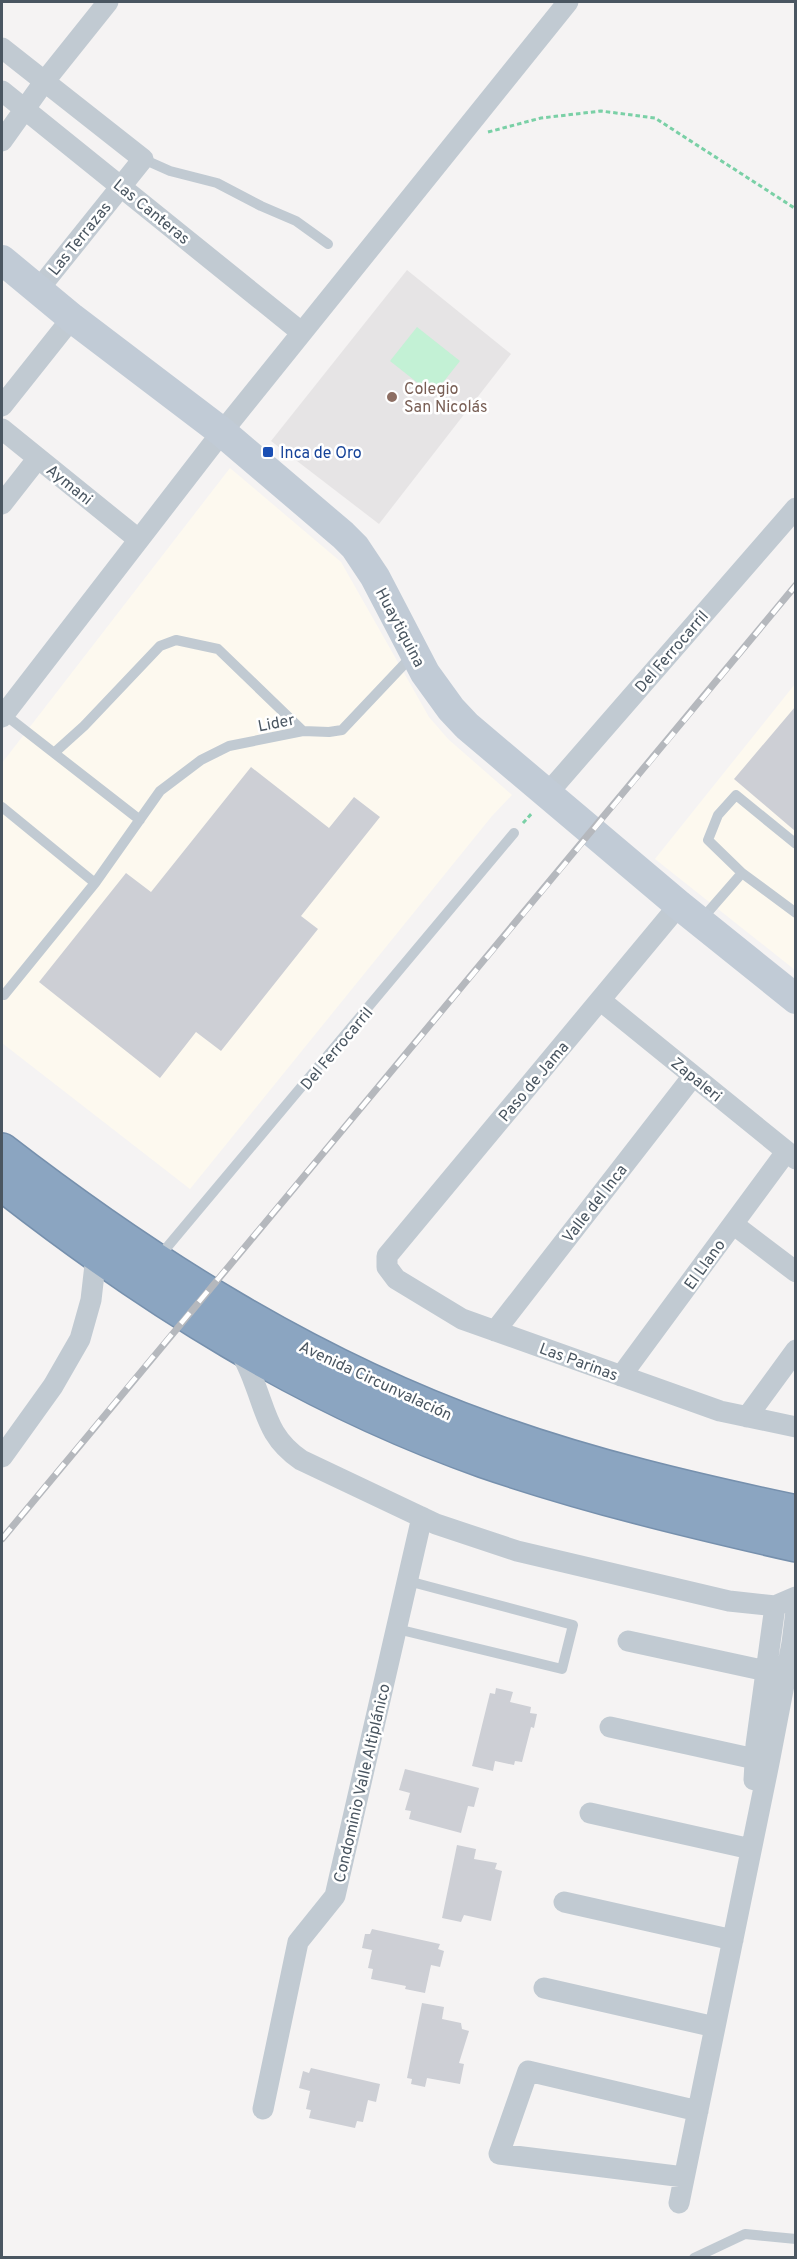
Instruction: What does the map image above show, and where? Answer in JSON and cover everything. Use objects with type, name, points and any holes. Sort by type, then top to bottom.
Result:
[{"type":"highway","name":"Avenida Circunvalación","points":[[2,1150],[155,1261],[234,1310],[357,1375],[445,1413],[535,1446],[672,1485],[795,1512]]},
{"type":"highway","name":"Avenida Circunvalación","points":[[2,1185],[96,1256],[239,1348],[377,1418],[483,1460],[536,1478],[632,1505],[795,1545]]},
{"type":"street","points":[[2,141],[44,82],[108,2]]},
{"type":"street","points":[[3,715],[301,332],[568,2]]},
{"type":"street","points":[[2,48],[143,159]]},
{"type":"street","name":"Las Canteras","points":[[2,91],[301,332]]},
{"type":"street","name":"Las Terrazas","points":[[38,290],[143,159]]},
{"type":"street","name":"Huaytiquina","points":[[2,260],[72,318],[222,432],[330,523],[355,548],[375,577],[437,691],[467,726],[795,999]]},
{"type":"street","points":[[2,406],[72,318]]},
{"type":"street","name":"Aymani","points":[[2,429],[138,539]]},
{"type":"street","points":[[2,504],[38,458]]},
{"type":"street","name":"Del Ferrocarril","points":[[548,794],[795,508]]},
{"type":"street","name":"Paso de Jama","points":[[387,1256],[600,1000],[689,913]]},
{"type":"street","name":"Zapaleri","points":[[600,1000],[791,1155]]},
{"type":"street","name":"Valle del Inca","points":[[495,1331],[693,1076]]},
{"type":"street","name":"El Llano","points":[[621,1376],[733,1224],[791,1155]]},
{"type":"street","points":[[733,1224],[795,1272]]},
{"type":"street","points":[[2,1457],[53,1386],[80,1339],[90,1300],[96,1256]]},
{"type":"street","name":"Las Parinas","points":[[387,1256],[387,1267],[396,1279],[462,1320],[720,1411],[795,1427]]},
{"type":"street","points":[[239,1348],[269,1426],[279,1442],[300,1460],[436,1524],[517,1551],[729,1601],[785,1608]]},
{"type":"street","points":[[747,1417],[795,1350]]},
{"type":"street","name":"Condominio Valle Altiplánico","points":[[263,2109],[298,1942],[335,1896],[422,1517]]},
{"type":"street","points":[[679,2203],[751,1850],[785,1608],[795,1597]]},
{"type":"street","points":[[628,1641],[776,1673]]},
{"type":"street","points":[[610,1727],[762,1760]]},
{"type":"street","points":[[590,1813],[751,1850]]},
{"type":"street","points":[[564,1902],[733,1940]]},
{"type":"street","points":[[544,1988],[715,2028]]},
{"type":"street","points":[[684,2176],[499,2154],[528,2071],[698,2111]]},
{"type":"lane","points":[[143,159],[170,171],[217,183],[296,221],[328,244]]},
{"type":"lane","points":[[54,753],[84,726],[160,646],[176,640],[218,650],[303,731]]},
{"type":"lane","name":"Lider","points":[[4,995],[95,883],[160,791],[201,760],[229,746],[303,731],[336,731],[347,726],[415,654]]},
{"type":"lane","points":[[3,715],[140,820]]},
{"type":"lane","points":[[795,844],[736,795],[718,815],[708,840],[742,873],[795,913]]},
{"type":"lane","points":[[2,807],[95,883]]},
{"type":"lane","name":"Del Ferrocarril","points":[[155,1261],[514,833]]},
{"type":"lane","points":[[689,913],[742,873]]},
{"type":"lane","points":[[397,1629],[562,1669],[573,1624],[408,1581]]},
{"type":"lane","points":[[694,2258],[745,2234],[795,2240]]},
{"type":"path","points":[[458,139],[541,118],[591,112],[601,111],[655,118],[795,209]]},
{"type":"path","points":[[514,833],[548,794]]},
{"type":"shaded area","name":"Colegio San Nicolás","points":[[407,270],[511,354],[379,524],[271,441]]},
{"type":"shaded area","points":[[230,468],[341,562],[429,717],[448,739],[512,795],[492,816],[190,1189],[2,1043],[2,763]]},
{"type":"shaded area","points":[[795,684],[795,970],[655,859]]},
{"type":"green space","points":[[417,327],[460,361],[433,395],[390,361]]},
{"type":"building","points":[[795,707],[795,831],[734,779]]},
{"type":"building","points":[[251,767],[329,828],[354,797],[380,817],[301,916],[318,929],[221,1051],[196,1032],[160,1078],[39,982],[126,873],[151,892]]},
{"type":"building","points":[[496,1688],[513,1692],[510,1702],[531,1707],[530,1713],[537,1714],[534,1728],[531,1727],[522,1762],[515,1761],[514,1765],[495,1761],[493,1771],[472,1766],[490,1693],[495,1694]]},
{"type":"building","points":[[405,1769],[479,1788],[474,1807],[468,1806],[461,1833],[409,1819],[411,1811],[405,1810],[410,1793],[399,1790]]},
{"type":"building","points":[[457,1845],[476,1849],[474,1859],[497,1863],[495,1869],[502,1871],[491,1921],[464,1915],[461,1922],[442,1918]]},
{"type":"building","points":[[372,1929],[440,1944],[438,1949],[444,1951],[440,1967],[431,1965],[425,1993],[405,1989],[406,1986],[371,1979],[373,1969],[368,1968],[372,1950],[362,1948],[365,1934],[370,1934]]},
{"type":"building","points":[[422,2003],[444,2007],[442,2019],[461,2023],[462,2029],[469,2031],[459,2063],[464,2064],[460,2084],[427,2078],[425,2087],[411,2084],[412,2079],[407,2078]]},
{"type":"building","points":[[311,2068],[380,2084],[376,2102],[368,2100],[363,2122],[357,2121],[355,2128],[309,2118],[311,2110],[306,2109],[310,2091],[299,2088],[303,2071],[309,2073]]},
{"type":"railway","points":[[2,1539],[796,585]]},
{"type":"place","name":"Colegio San Nicolás","points":[[392,397]]},
{"type":"place","name":"Inca de Oro","points":[[268,452]]}]
